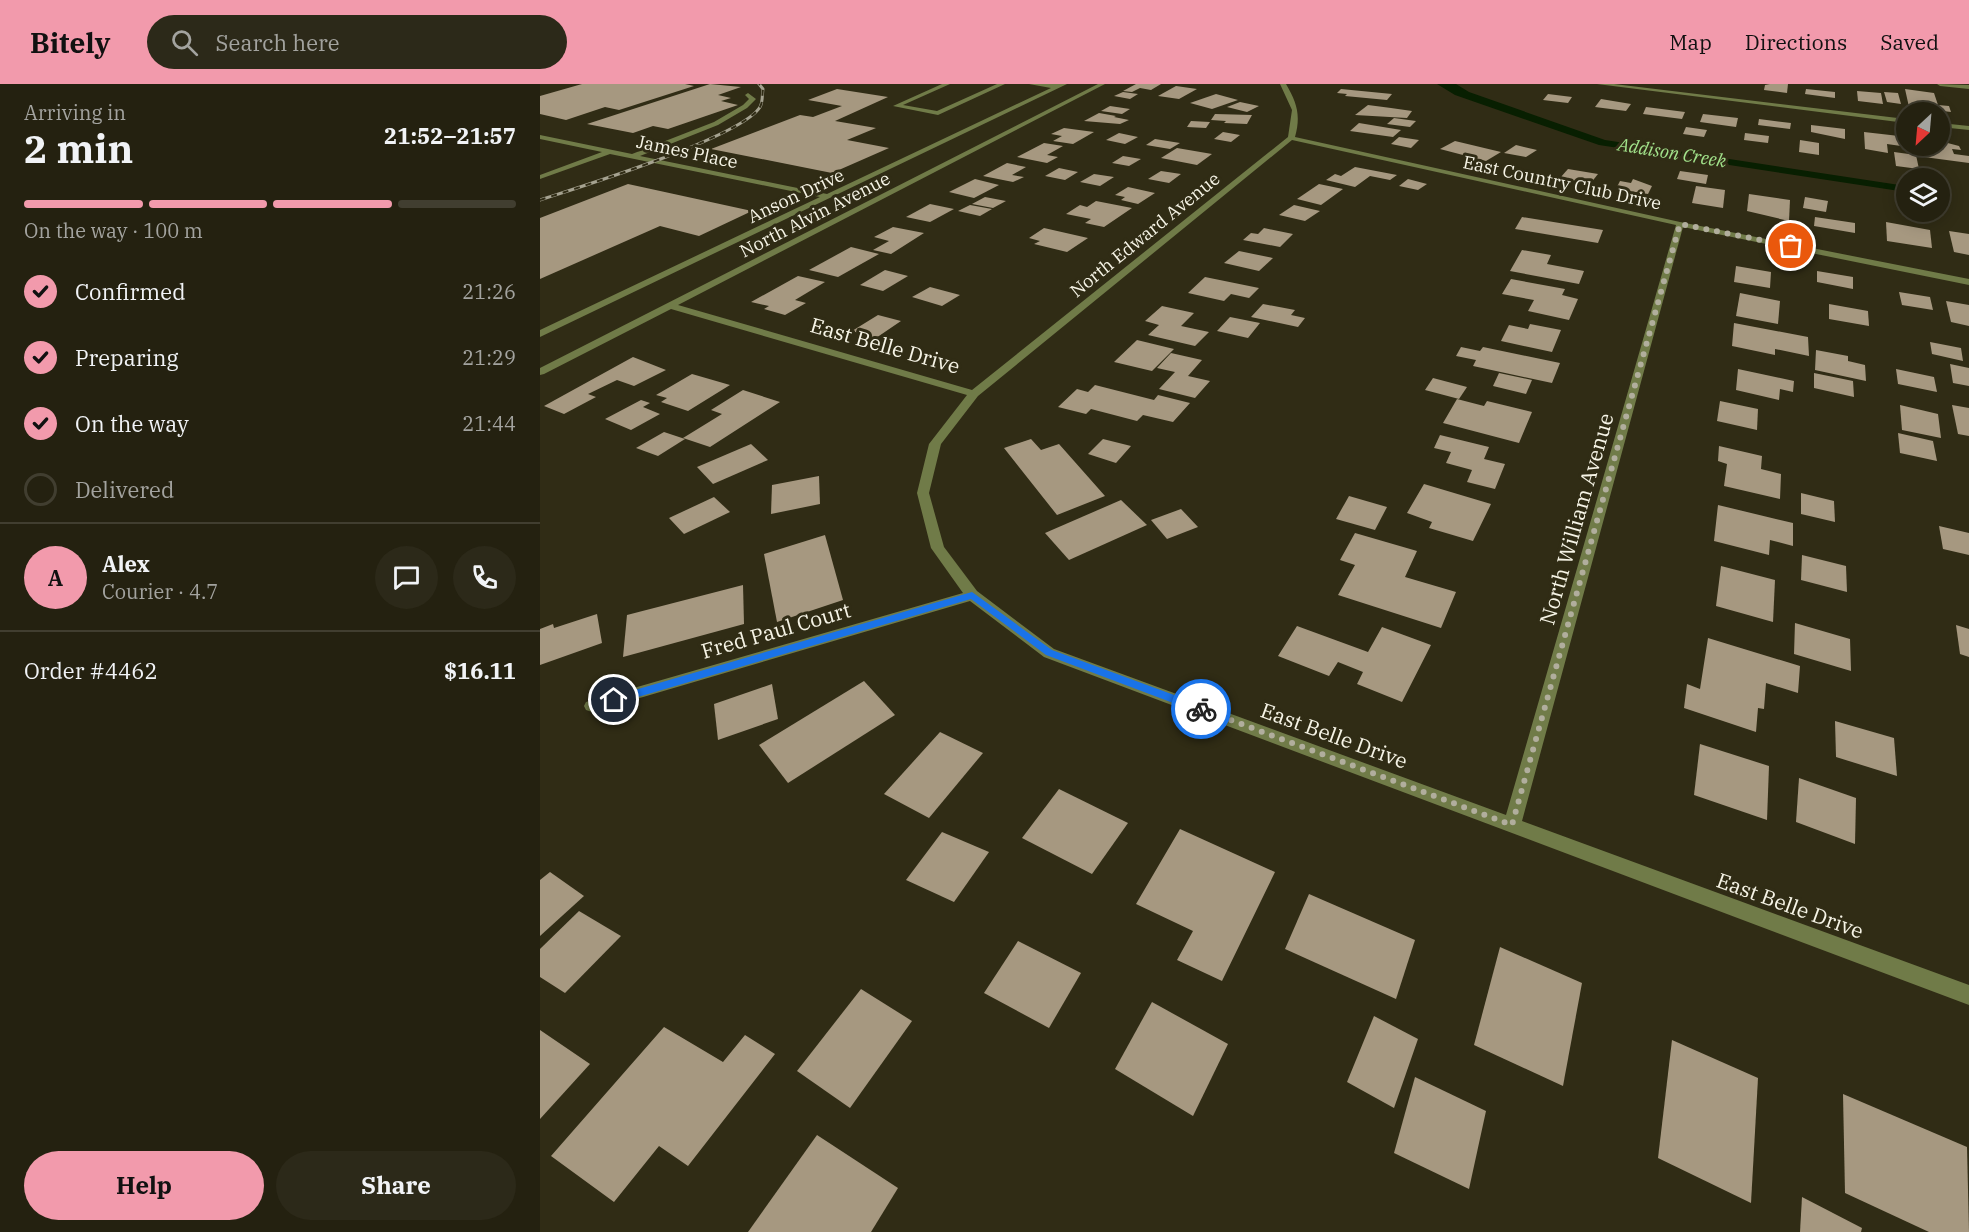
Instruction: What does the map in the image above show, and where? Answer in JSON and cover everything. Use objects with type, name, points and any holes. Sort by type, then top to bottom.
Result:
[{"type":"street","points":[[947,84],[896,106],[938,113],[1002,84]]},
{"type":"street","points":[[1032,84],[1060,86]]},
{"type":"street","name":"North Alvin Avenue","points":[[540,372],[1102,84]]},
{"type":"street","points":[[1282,84],[1295,104],[1298,118],[1291,138]]},
{"type":"street","points":[[1600,84],[1896,120]]},
{"type":"street","points":[[1940,84],[1969,87]]},
{"type":"street","name":"Anson Drive","points":[[540,334],[1060,86]]},
{"type":"street","points":[[633,156],[700,131],[747,109],[753,99],[748,95]]},
{"type":"street","points":[[1950,126],[1969,128]]},
{"type":"street","name":"James Place","points":[[540,137],[829,197]]},
{"type":"street","name":"East Country Club Drive","points":[[1291,138],[1680,224],[1969,282]]},
{"type":"street","name":"North Edward Avenue","points":[[974,394],[1291,138]]},
{"type":"street","points":[[540,177],[611,151]]},
{"type":"street","name":"North William Avenue","points":[[1512,825],[1680,224]]},
{"type":"street","name":"East Belle Drive","points":[[671,306],[974,394],[935,444],[923,493],[938,548],[972,595],[1049,653],[1969,995]]},
{"type":"street","name":"Fred Paul Court","points":[[592,706],[972,595]]},
{"type":"water","name":"Addison Creek","points":[[1437,84],[1456,84],[1469,92],[1605,140],[1896,184],[1896,190],[1599,145],[1455,95]]},
{"type":"building","points":[[582,84],[685,84],[694,86],[619,110],[605,107],[566,120],[540,114],[540,96]]},
{"type":"building","points":[[710,84],[741,87],[718,95],[731,98],[721,101],[738,105],[668,129],[653,126],[633,133],[587,124]]},
{"type":"building","points":[[1136,84],[1161,84],[1151,90],[1140,88],[1132,92],[1123,91]]},
{"type":"building","points":[[1788,84],[1787,93],[1764,90],[1765,85]]},
{"type":"building","points":[[1176,86],[1197,89],[1179,99],[1158,96]]},
{"type":"building","points":[[837,89],[888,97],[835,121],[876,128],[847,140],[889,148],[832,173],[711,149],[800,115],[813,117],[842,106],[808,100]]},
{"type":"building","points":[[1341,89],[1392,94],[1387,100],[1345,96],[1347,94],[1337,93]]},
{"type":"building","points":[[1806,89],[1835,92],[1835,98],[1805,94]]},
{"type":"building","points":[[1905,89],[1934,93],[1937,102],[1908,102]]},
{"type":"building","points":[[1857,91],[1881,93],[1883,104],[1858,101]]},
{"type":"building","points":[[1123,92],[1138,94],[1130,99],[1114,96]]},
{"type":"building","points":[[1884,92],[1898,93],[1900,102],[1887,102]]},
{"type":"building","points":[[1216,94],[1238,100],[1212,109],[1190,103]]},
{"type":"building","points":[[1548,94],[1572,97],[1568,103],[1543,100]]},
{"type":"building","points":[[1601,99],[1631,104],[1626,111],[1595,107]]},
{"type":"building","points":[[1240,102],[1259,106],[1247,112],[1227,107]]},
{"type":"building","points":[[1368,105],[1412,111],[1407,118],[1355,115]]},
{"type":"building","points":[[1110,106],[1130,109],[1122,114],[1101,111]]},
{"type":"building","points":[[1646,107],[1685,112],[1682,119],[1643,114]]},
{"type":"building","points":[[1099,113],[1129,120],[1120,124],[1084,121]]},
{"type":"building","points":[[1215,114],[1252,115],[1247,124],[1211,120]]},
{"type":"building","points":[[1703,114],[1738,118],[1736,127],[1700,122]]},
{"type":"building","points":[[1394,118],[1416,121],[1410,127],[1387,124]]},
{"type":"building","points":[[1759,119],[1791,123],[1790,129],[1758,125]]},
{"type":"building","points":[[1191,121],[1210,122],[1206,128],[1187,127]]},
{"type":"building","points":[[1359,123],[1401,130],[1393,137],[1350,131]]},
{"type":"building","points":[[1811,125],[1845,129],[1845,139],[1811,132]]},
{"type":"building","points":[[1686,127],[1707,130],[1704,137],[1683,134]]},
{"type":"building","points":[[1064,128],[1094,132],[1073,144],[1053,141],[1062,136],[1051,134]]},
{"type":"building","points":[[1223,132],[1240,135],[1231,142],[1214,139]]},
{"type":"building","points":[[1864,132],[1896,136],[1896,145],[1887,144],[1888,153],[1865,149]]},
{"type":"building","points":[[1119,133],[1138,137],[1125,144],[1106,140]]},
{"type":"building","points":[[1745,133],[1769,136],[1768,143],[1744,140]]},
{"type":"building","points":[[1399,137],[1419,140],[1411,148],[1391,144]]},
{"type":"building","points":[[1155,139],[1180,143],[1170,149],[1146,145]]},
{"type":"building","points":[[1800,140],[1819,143],[1819,155],[1799,152]]},
{"type":"building","points":[[1455,141],[1501,152],[1486,161],[1440,149]]},
{"type":"building","points":[[1044,143],[1063,146],[1047,155],[1058,157],[1047,163],[1017,157]]},
{"type":"building","points":[[1950,144],[1959,146],[1961,150],[1952,149],[1954,154],[1969,156],[1969,163],[1924,157],[1950,156]]},
{"type":"building","points":[[1516,145],[1537,150],[1526,157],[1504,153]]},
{"type":"building","points":[[1177,148],[1212,154],[1197,165],[1161,158]]},
{"type":"building","points":[[1894,152],[1896,156],[1916,156],[1919,168],[1911,168],[1896,166]]},
{"type":"building","points":[[1123,156],[1141,159],[1129,166],[1112,163]]},
{"type":"building","points":[[1007,163],[1026,167],[1012,175],[1024,177],[1013,182],[983,176]]},
{"type":"building","points":[[1355,167],[1397,175],[1390,180],[1370,176],[1355,187],[1326,180],[1335,174],[1341,176]]},
{"type":"building","points":[[1059,168],[1078,172],[1065,180],[1045,176]]},
{"type":"building","points":[[1568,169],[1598,174],[1590,184],[1560,178]]},
{"type":"building","points":[[1161,171],[1181,174],[1169,183],[1148,179]]},
{"type":"building","points":[[1680,171],[1708,175],[1706,184],[1677,179]]},
{"type":"building","points":[[1094,174],[1114,177],[1100,186],[1080,182]]},
{"type":"building","points":[[975,179],[999,185],[974,198],[949,192]]},
{"type":"building","points":[[1408,179],[1427,184],[1418,190],[1399,186]]},
{"type":"building","points":[[1633,179],[1652,186],[1648,194],[1616,189],[1620,181],[1631,183]]},
{"type":"building","points":[[628,184],[752,211],[699,236],[660,226],[540,279],[540,218]]},
{"type":"building","points":[[1319,184],[1343,189],[1321,205],[1297,199]]},
{"type":"building","points":[[1696,186],[1725,190],[1723,208],[1692,203]]},
{"type":"building","points":[[1128,187],[1155,193],[1138,204],[1121,200],[1125,197],[1115,195]]},
{"type":"building","points":[[1749,194],[1790,200],[1789,221],[1747,211]]},
{"type":"building","points":[[985,197],[1006,201],[993,208],[972,204]]},
{"type":"building","points":[[1805,197],[1828,201],[1826,212],[1803,208]]},
{"type":"building","points":[[1096,201],[1132,208],[1104,227],[1085,223],[1091,219],[1066,214],[1080,205],[1087,207]]},
{"type":"building","points":[[930,204],[954,209],[930,222],[906,217]]},
{"type":"building","points":[[970,205],[992,209],[980,216],[958,211]]},
{"type":"building","points":[[1294,205],[1320,211],[1305,221],[1279,215]]},
{"type":"building","points":[[1522,217],[1603,230],[1598,243],[1515,229]]},
{"type":"building","points":[[1815,217],[1855,223],[1855,233],[1814,226]]},
{"type":"building","points":[[1886,222],[1930,230],[1932,248],[1887,241]]},
{"type":"building","points":[[893,227],[924,233],[891,254],[873,250],[889,241],[874,237]]},
{"type":"building","points":[[1044,228],[1088,238],[1067,252],[1034,244],[1040,241],[1029,238]]},
{"type":"building","points":[[1264,228],[1293,234],[1280,247],[1243,240],[1251,233],[1258,234]]},
{"type":"building","points":[[1949,231],[1969,234],[1969,255],[1954,252]]},
{"type":"building","points":[[851,247],[879,254],[838,277],[809,270]]},
{"type":"building","points":[[1522,250],[1551,255],[1547,264],[1584,271],[1579,284],[1510,271]]},
{"type":"building","points":[[1239,251],[1273,258],[1259,271],[1224,263]]},
{"type":"building","points":[[1736,266],[1771,272],[1770,288],[1734,282]]},
{"type":"building","points":[[885,270],[908,276],[883,291],[860,285]]},
{"type":"building","points":[[1817,271],[1853,277],[1853,289],[1817,282]]},
{"type":"building","points":[[798,276],[825,282],[795,300],[806,303],[785,315],[764,309],[769,306],[751,302]]},
{"type":"building","points":[[1205,277],[1259,288],[1249,298],[1231,294],[1224,301],[1188,293]]},
{"type":"building","points":[[1511,279],[1565,289],[1562,295],[1578,299],[1569,320],[1528,311],[1534,300],[1502,294]]},
{"type":"building","points":[[930,287],[960,295],[942,306],[912,297]]},
{"type":"building","points":[[1899,292],[1930,297],[1933,310],[1902,305]]},
{"type":"building","points":[[1740,293],[1780,301],[1778,324],[1736,316]]},
{"type":"building","points":[[1946,301],[1969,305],[1969,326],[1951,322]]},
{"type":"building","points":[[1263,304],[1295,310],[1291,315],[1305,318],[1298,327],[1251,317]]},
{"type":"building","points":[[1829,304],[1868,311],[1869,326],[1829,319]]},
{"type":"building","points":[[1162,306],[1194,313],[1181,326],[1209,332],[1195,346],[1148,335],[1159,325],[1145,321]]},
{"type":"building","points":[[878,315],[901,321],[876,338],[852,331]]},
{"type":"building","points":[[1230,317],[1260,323],[1248,338],[1217,331]]},
{"type":"building","points":[[1734,323],[1808,337],[1809,356],[1775,349],[1775,355],[1732,346]]},
{"type":"building","points":[[1530,324],[1561,330],[1552,352],[1501,341],[1509,325],[1528,329]]},
{"type":"building","points":[[1137,340],[1174,349],[1152,371],[1114,362]]},
{"type":"building","points":[[1930,342],[1961,348],[1963,361],[1932,354]]},
{"type":"building","points":[[1461,347],[1480,351],[1483,347],[1560,363],[1552,383],[1473,366],[1476,360],[1456,356]]},
{"type":"building","points":[[1816,350],[1848,356],[1848,361],[1865,365],[1866,381],[1815,370]]},
{"type":"building","points":[[1171,353],[1202,360],[1188,376],[1210,381],[1195,398],[1159,389],[1175,372],[1157,368]]},
{"type":"building","points":[[633,357],[666,370],[634,386],[617,380],[588,394],[596,397],[564,414],[544,406]]},
{"type":"building","points":[[1950,364],[1969,368],[1969,386],[1953,383]]},
{"type":"building","points":[[1738,369],[1794,381],[1793,392],[1780,389],[1779,400],[1736,390]]},
{"type":"building","points":[[1896,369],[1934,377],[1937,392],[1898,384]]},
{"type":"building","points":[[1499,373],[1532,380],[1526,394],[1493,386]]},
{"type":"building","points":[[1814,373],[1853,381],[1854,397],[1814,388]]},
{"type":"building","points":[[692,374],[730,385],[688,411],[661,402],[667,398],[656,395]]},
{"type":"building","points":[[1433,378],[1467,387],[1459,399],[1425,390]]},
{"type":"building","points":[[1095,385],[1154,400],[1158,395],[1190,403],[1173,422],[1143,415],[1137,421],[1091,409],[1086,414],[1058,407],[1077,389],[1088,392]]},
{"type":"building","points":[[743,390],[780,402],[710,447],[683,438],[722,414],[711,410]]},
{"type":"building","points":[[1457,399],[1484,406],[1487,401],[1532,412],[1519,443],[1443,423]]},
{"type":"building","points":[[641,400],[650,403],[643,407],[660,414],[631,430],[605,419]]},
{"type":"building","points":[[1720,401],[1758,409],[1757,430],[1717,421]]},
{"type":"building","points":[[1900,405],[1938,414],[1941,438],[1902,430]]},
{"type":"building","points":[[1952,405],[1969,408],[1969,436],[1958,434]]},
{"type":"building","points":[[664,432],[685,439],[658,456],[636,448]]},
{"type":"building","points":[[1898,433],[1933,441],[1937,461],[1900,453]]},
{"type":"building","points":[[1440,435],[1489,447],[1484,459],[1505,464],[1495,489],[1467,482],[1472,470],[1446,463],[1451,452],[1434,448]]},
{"type":"building","points":[[1031,439],[1041,450],[1059,444],[1105,496],[1057,515],[1004,448]]},
{"type":"building","points":[[1103,439],[1131,446],[1116,463],[1088,454]]},
{"type":"building","points":[[751,444],[768,460],[713,484],[697,467]]},
{"type":"building","points":[[1719,446],[1762,456],[1761,469],[1781,474],[1780,499],[1724,486],[1727,464],[1718,461]]},
{"type":"building","points":[[819,476],[820,504],[771,514],[772,485]]},
{"type":"building","points":[[1424,484],[1491,504],[1473,541],[1429,528],[1432,522],[1407,513]]},
{"type":"building","points":[[1801,493],[1834,501],[1835,522],[1801,514]]},
{"type":"building","points":[[1349,496],[1387,507],[1375,530],[1336,519]]},
{"type":"building","points":[[714,497],[730,512],[684,534],[669,518]]},
{"type":"building","points":[[1121,500],[1147,525],[1069,560],[1045,533]]},
{"type":"building","points":[[1718,505],[1793,523],[1793,546],[1770,540],[1769,555],[1714,541]]},
{"type":"building","points":[[1181,509],[1198,527],[1167,539],[1151,520]]},
{"type":"building","points":[[1939,526],[1969,533],[1969,555],[1943,549]]},
{"type":"building","points":[[1355,533],[1417,551],[1405,577],[1456,592],[1441,628],[1338,595],[1355,565],[1340,560]]},
{"type":"building","points":[[825,535],[843,600],[777,622],[764,554]]},
{"type":"building","points":[[1802,555],[1846,566],[1847,592],[1801,580]]},
{"type":"building","points":[[1721,566],[1775,580],[1773,622],[1716,606]]},
{"type":"building","points":[[743,585],[744,624],[623,657],[627,615]]},
{"type":"building","points":[[597,614],[602,643],[540,665],[540,629],[553,624],[554,628]]},
{"type":"building","points":[[1795,623],[1850,639],[1851,671],[1794,654]]},
{"type":"building","points":[[1956,625],[1969,629],[1969,657],[1960,654]]},
{"type":"building","points":[[1297,626],[1368,652],[1382,627],[1431,645],[1402,702],[1357,684],[1363,672],[1338,662],[1329,676],[1278,656]]},
{"type":"building","points":[[1708,638],[1800,666],[1798,693],[1766,683],[1764,709],[1758,708],[1756,732],[1684,708],[1687,684],[1700,689]]},
{"type":"building","points":[[864,681],[895,715],[788,783],[759,745]]},
{"type":"building","points":[[772,684],[778,719],[718,740],[714,704]]},
{"type":"building","points":[[1835,721],[1894,738],[1897,776],[1836,757]]},
{"type":"building","points":[[940,732],[983,753],[929,818],[884,794]]},
{"type":"building","points":[[1700,744],[1769,766],[1767,820],[1694,795]]},
{"type":"building","points":[[1799,778],[1856,798],[1855,844],[1796,822]]},
{"type":"building","points":[[1059,789],[1128,823],[1092,874],[1022,838]]},
{"type":"building","points":[[1180,829],[1275,872],[1222,981],[1177,960],[1193,931],[1136,904]]},
{"type":"building","points":[[942,832],[989,852],[954,902],[906,880]]},
{"type":"building","points":[[550,872],[584,896],[540,936],[540,880]]},
{"type":"building","points":[[1309,894],[1415,940],[1396,999],[1285,949]]},
{"type":"building","points":[[579,911],[621,936],[565,993],[540,977],[540,949]]},
{"type":"building","points":[[1018,941],[1081,973],[1049,1028],[984,993]]},
{"type":"building","points":[[1500,947],[1582,983],[1563,1086],[1474,1045]]},
{"type":"building","points":[[861,989],[912,1021],[850,1108],[797,1071]]},
{"type":"building","points":[[1152,1002],[1228,1044],[1193,1116],[1115,1069]]},
{"type":"building","points":[[1374,1016],[1418,1039],[1394,1108],[1347,1082]]},
{"type":"building","points":[[664,1027],[723,1062],[745,1035],[775,1054],[688,1166],[659,1146],[614,1202],[551,1156]]},
{"type":"building","points":[[540,1030],[590,1064],[540,1119]]},
{"type":"building","points":[[1672,1040],[1758,1078],[1751,1203],[1658,1158]]},
{"type":"building","points":[[1415,1077],[1486,1111],[1469,1189],[1394,1153]]},
{"type":"building","points":[[1843,1094],[1967,1147],[1969,1232],[1929,1232],[1845,1193]]},
{"type":"building","points":[[817,1135],[898,1188],[871,1232],[748,1232]]},
{"type":"building","points":[[1802,1197],[1862,1228],[1861,1232],[1800,1232]]},
{"type":"railway","points":[[540,200],[658,160],[724,132],[747,119],[760,107],[763,89],[759,84]]},
{"type":"way so far","points":[[1201,709],[1512,825],[1680,224],[1791,246]]},
{"type":"route","points":[[614,700],[972,595],[1049,653],[1201,709]]}]
